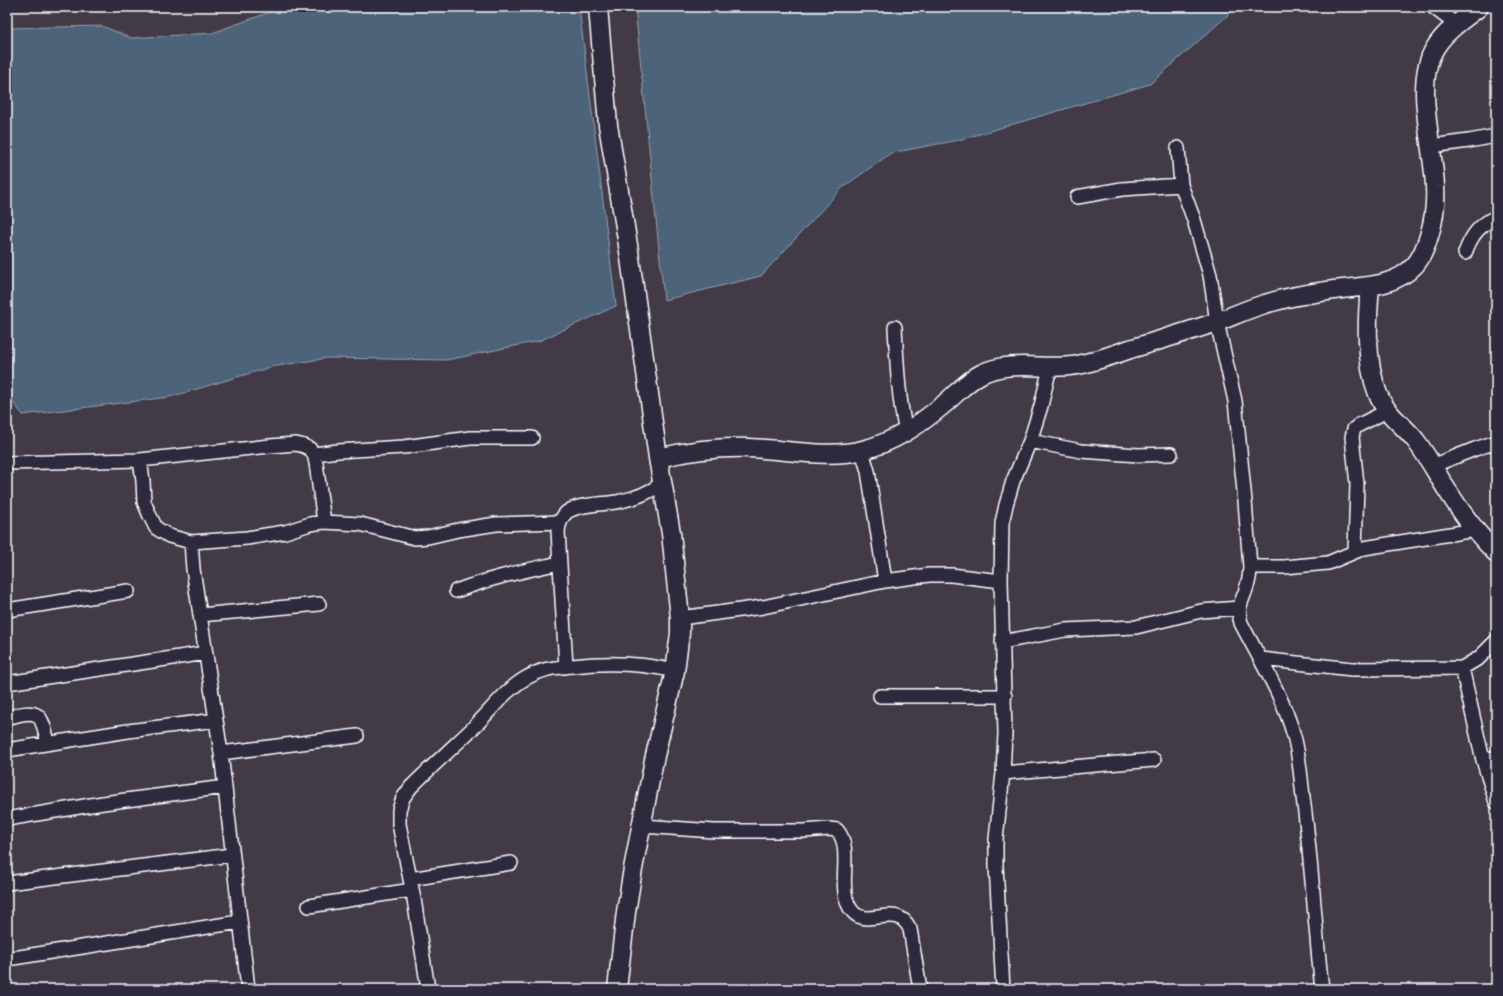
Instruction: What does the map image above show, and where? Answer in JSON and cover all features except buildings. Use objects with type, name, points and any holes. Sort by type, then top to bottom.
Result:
[{"type":"street","points":[[598,7],[608,125],[630,259],[658,458],[671,533],[680,618],[675,671],[654,760],[626,912],[617,989]]},
{"type":"street","points":[[1433,7],[1457,25]]},
{"type":"street","points":[[658,458],[688,451],[714,448],[753,448],[835,453],[862,451],[882,444],[906,432],[922,422],[980,374],[998,368],[1020,366],[1075,366],[1217,322],[1235,314],[1278,300],[1331,290],[1382,284],[1395,280],[1412,267],[1423,253],[1432,227],[1435,208],[1435,188],[1426,96],[1427,68],[1436,46],[1444,36],[1479,7]]},
{"type":"street","points":[[1431,146],[1469,142],[1496,136]]},
{"type":"street","points":[[1178,148],[1181,185],[1194,220],[1210,275],[1217,322],[1231,380],[1237,419],[1250,567],[1247,588],[1238,608],[1238,615],[1261,659],[1288,718],[1294,737],[1299,763],[1308,836],[1322,989]]},
{"type":"street","points":[[1077,197],[1122,189],[1181,185]]},
{"type":"street","points":[[1465,253],[1469,241],[1478,229],[1486,222],[1496,217]]},
{"type":"street","points":[[1370,286],[1367,319],[1370,354],[1378,395],[1387,411],[1415,440],[1475,530],[1496,553]]},
{"type":"street","points":[[895,327],[897,380],[906,432]]},
{"type":"street","points":[[1003,989],[996,866],[996,839],[1003,773],[1005,734],[1001,581],[1002,530],[1006,505],[1013,481],[1030,441],[1041,406],[1050,367]]},
{"type":"street","points":[[1355,551],[1357,484],[1352,437],[1354,429],[1359,425],[1387,411]]},
{"type":"street","points":[[314,454],[404,447],[470,438],[532,438]]},
{"type":"street","points":[[1030,441],[1088,452],[1138,455],[1171,454]]},
{"type":"street","points":[[1432,466],[1496,442]]},
{"type":"street","points":[[7,463],[140,460],[296,444],[310,449],[314,454],[324,522]]},
{"type":"street","points":[[862,451],[868,471],[885,581]]},
{"type":"street","points":[[140,460],[144,502],[156,528],[169,536],[191,542],[266,536],[310,524],[324,522],[360,524],[415,538],[428,537],[458,530],[496,524],[560,522]]},
{"type":"street","points":[[566,667],[558,531],[560,522],[564,516],[574,509],[621,502],[651,491],[663,483]]},
{"type":"street","points":[[1250,567],[1284,568],[1321,564],[1342,558],[1355,551],[1370,547],[1475,530]]},
{"type":"street","points":[[191,542],[193,569],[221,753],[239,922],[248,989]]},
{"type":"street","points":[[456,591],[501,576],[560,563]]},
{"type":"street","points":[[680,618],[763,607],[885,581],[929,575],[951,575],[1001,581]]},
{"type":"street","points":[[7,610],[128,591]]},
{"type":"street","points":[[200,615],[319,604]]},
{"type":"street","points":[[1002,642],[1065,630],[1136,627],[1201,611],[1238,608]]},
{"type":"street","points":[[1261,659],[1352,669],[1462,668],[1479,658],[1496,640]]},
{"type":"street","points":[[7,682],[206,653]]},
{"type":"street","points":[[428,989],[411,884],[399,824],[399,810],[403,798],[411,787],[510,690],[525,679],[540,671],[557,667],[590,664],[628,664],[644,665],[675,671]]},
{"type":"street","points":[[1462,668],[1483,760],[1496,802]]},
{"type":"street","points":[[880,696],[1005,696]]},
{"type":"street","points":[[7,718],[30,712],[37,714],[44,726],[48,743]]},
{"type":"street","points":[[7,750],[128,731],[216,720]]},
{"type":"street","points":[[221,753],[357,736]]},
{"type":"street","points":[[1483,760],[1496,757]]},
{"type":"street","points":[[1003,773],[1154,760]]},
{"type":"street","points":[[7,819],[103,803],[225,787]]},
{"type":"street","points":[[642,826],[714,831],[804,831],[829,828],[837,830],[842,835],[844,844],[846,897],[849,906],[854,913],[862,917],[892,916],[900,917],[907,922],[910,929],[920,989]]},
{"type":"street","points":[[7,883],[232,855]]},
{"type":"street","points":[[309,906],[511,863]]},
{"type":"street","points":[[7,959],[239,922]]},
{"type":"water","points":[[284,7],[579,7],[616,306],[539,341],[447,360],[327,358],[271,367],[170,397],[23,415],[7,395],[7,28],[102,26],[131,38],[212,33]]},
{"type":"water","points":[[635,7],[1237,7],[1150,84],[959,140],[891,153],[842,188],[761,276],[664,300]]}]
